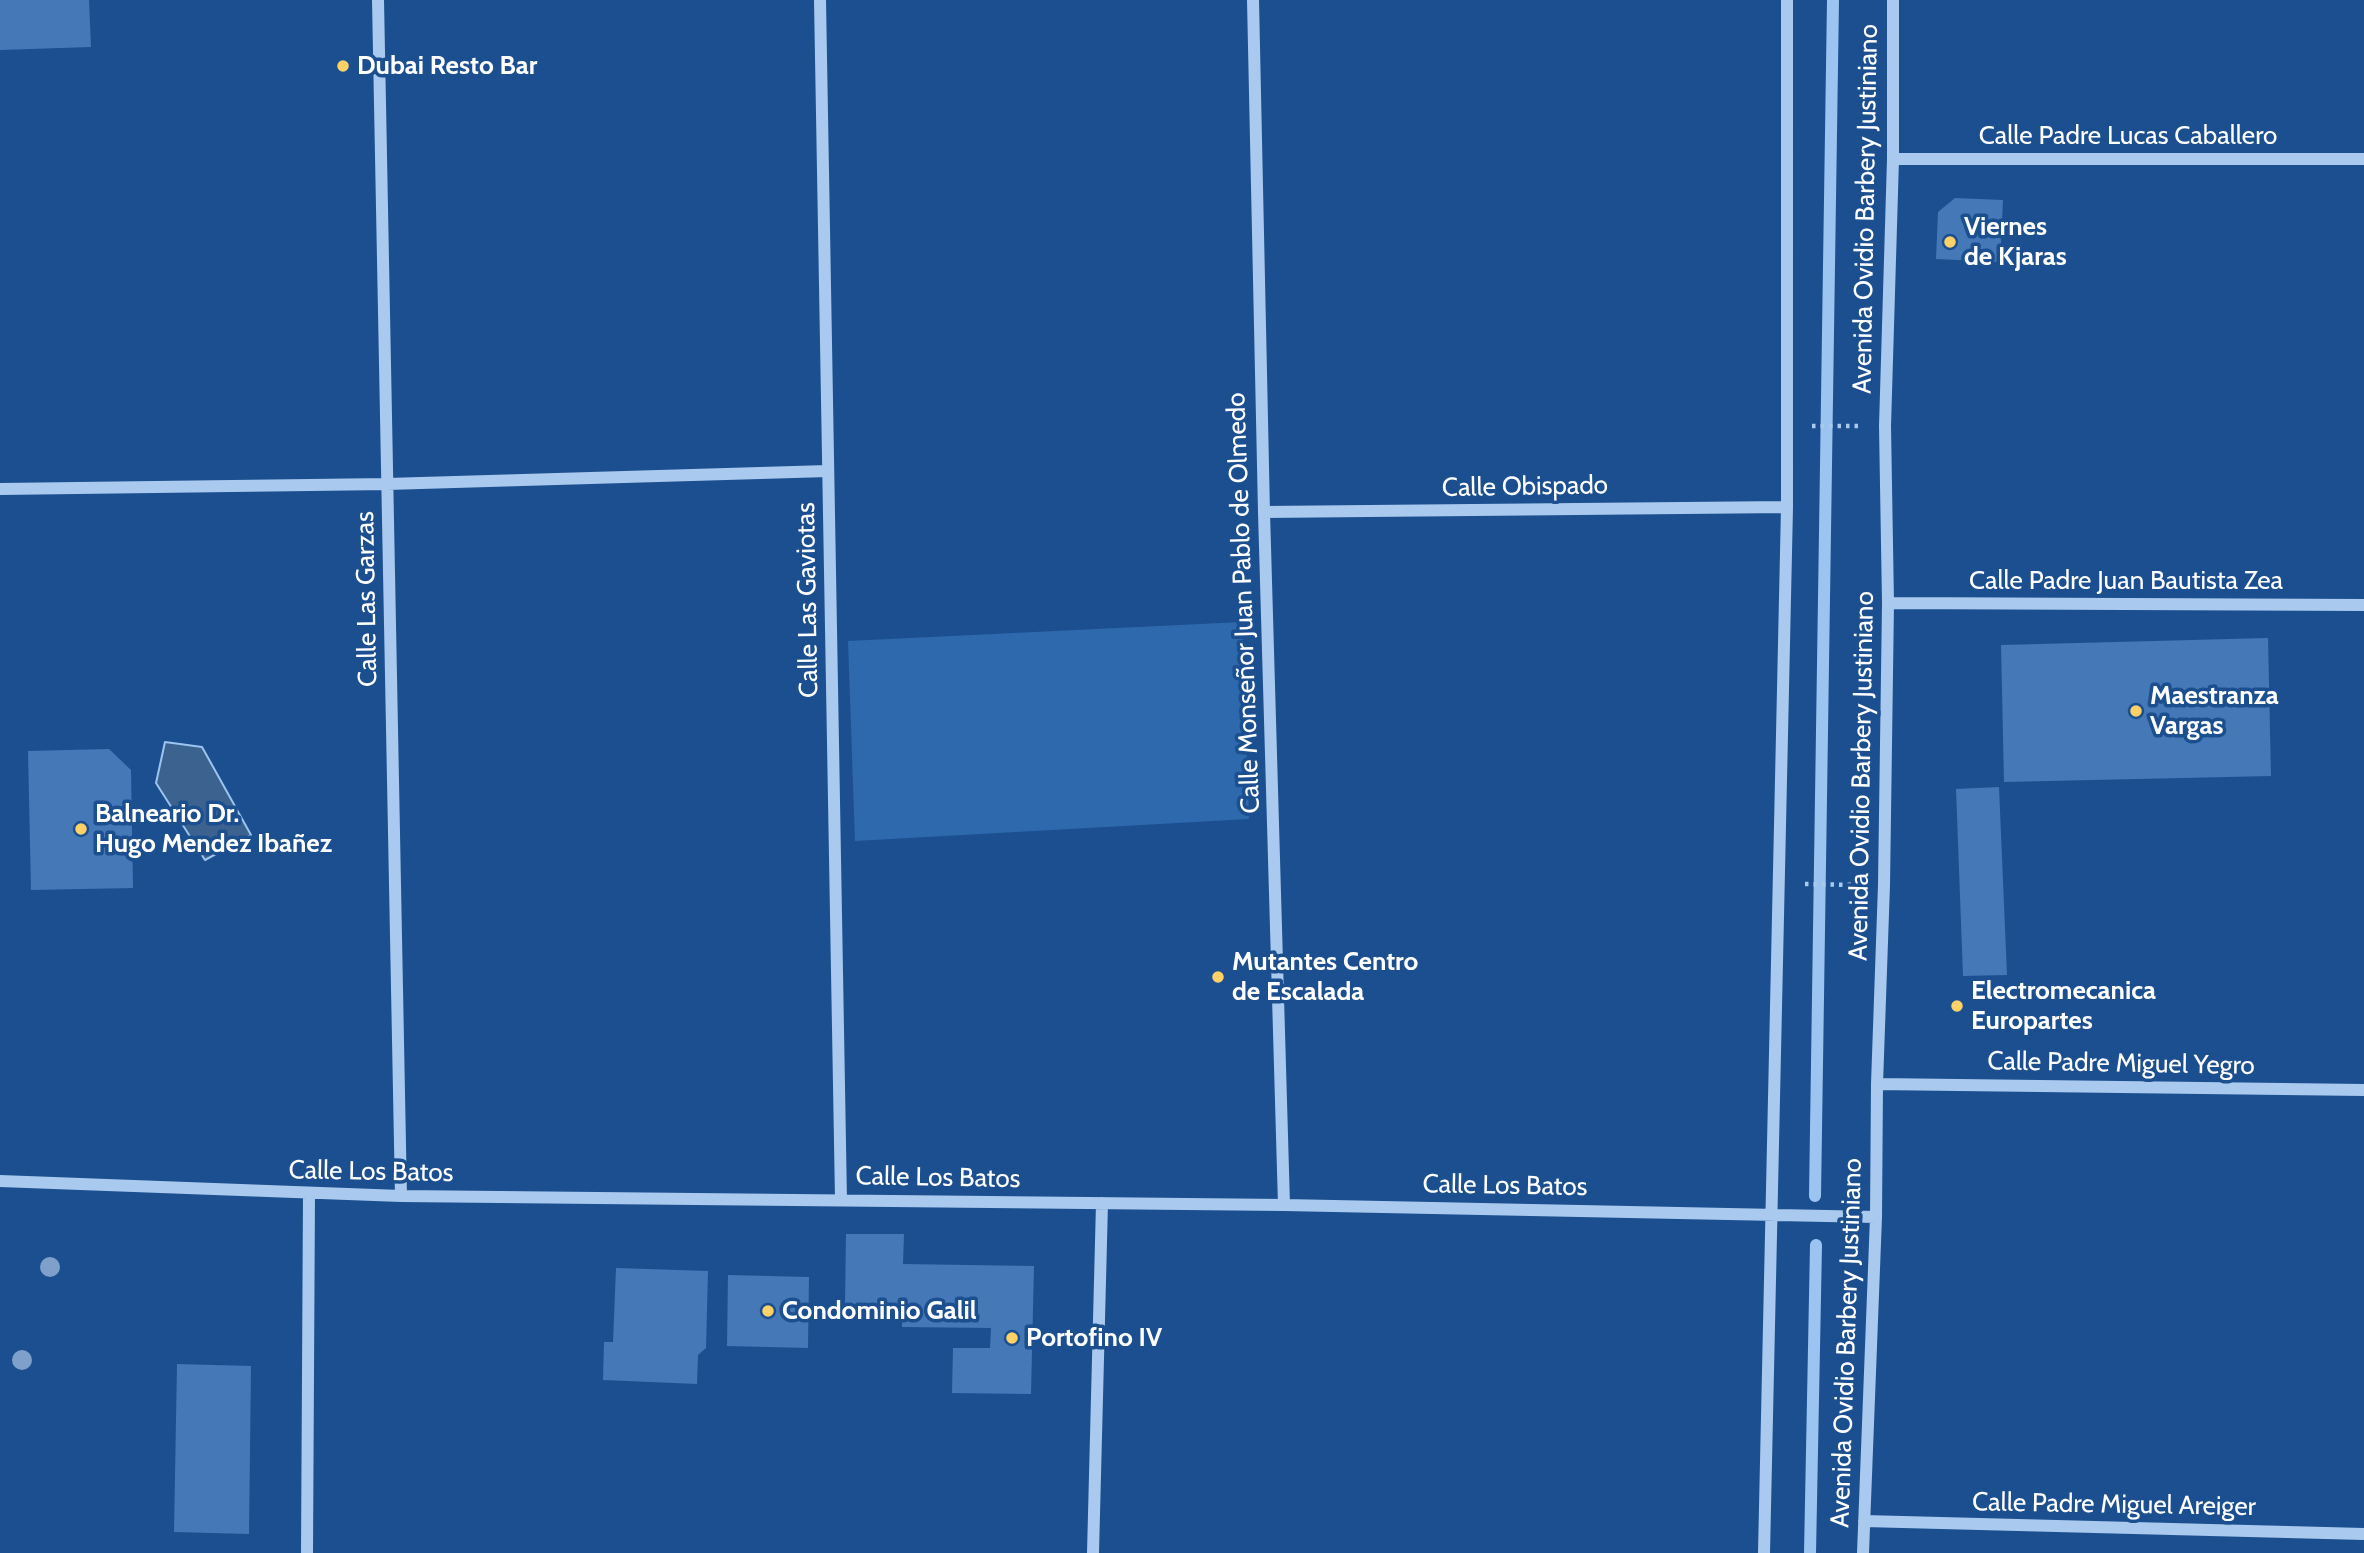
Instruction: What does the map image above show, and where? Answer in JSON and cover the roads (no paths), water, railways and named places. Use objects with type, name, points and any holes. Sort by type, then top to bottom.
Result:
[{"type":"street","name":"Calle Las Garzas","points":[[378,0],[401,1196]]},
{"type":"street","name":"Calle Las Gaviotas","points":[[820,0],[841,1199]]},
{"type":"street","name":"Calle Monseñor Juan Pablo de Olmedo","points":[[1253,0],[1264,512],[1284,1205]]},
{"type":"street","points":[[1764,1553],[1787,507],[1787,0]]},
{"type":"street","name":"Avenida Ovidio Barbery Justiniano","points":[[1863,1553],[1876,1217],[1877,1084],[1884,885],[1888,603],[1885,426],[1893,159],[1893,0]]},
{"type":"street","name":"Calle Padre Lucas Caballero","points":[[1893,159],[2364,159]]},
{"type":"street","points":[[0,489],[387,484],[828,471]]},
{"type":"street","name":"Calle Obispado","points":[[1264,512],[1787,507]]},
{"type":"street","name":"Calle Padre Juan Bautista Zea","points":[[1888,603],[2364,605]]},
{"type":"street","name":"Calle Padre Miguel Yegro","points":[[1877,1084],[2364,1090]]},
{"type":"street","name":"Calle Los Batos","points":[[0,1181],[401,1196],[1284,1205],[1876,1217]]},
{"type":"street","points":[[307,1553],[309,1194]]},
{"type":"street","points":[[1093,1553],[1102,1203]]},
{"type":"street","name":"Calle Padre Miguel Areiger","points":[[1864,1521],[2364,1534]]},
{"type":"waterway","points":[[1815,1196],[1833,0]]},
{"type":"waterway","points":[[1810,1553],[1816,1245]]},
{"type":"place","name":"Dubai Resto Bar","points":[[343,66]]},
{"type":"place","name":"Viernes de Kjaras","points":[[1950,242]]},
{"type":"place","name":"Maestranza Vargas","points":[[2136,711]]},
{"type":"place","name":"Balneario Dr. Hugo Mendez Ibañez","points":[[81,829]]},
{"type":"place","name":"Mutantes Centro de Escalada","points":[[1218,977]]},
{"type":"place","name":"Electromecanica Europartes","points":[[1957,1006]]},
{"type":"place","name":"Condominio Galil","points":[[768,1311]]},
{"type":"place","name":"Portofino IV","points":[[1012,1338]]}]
